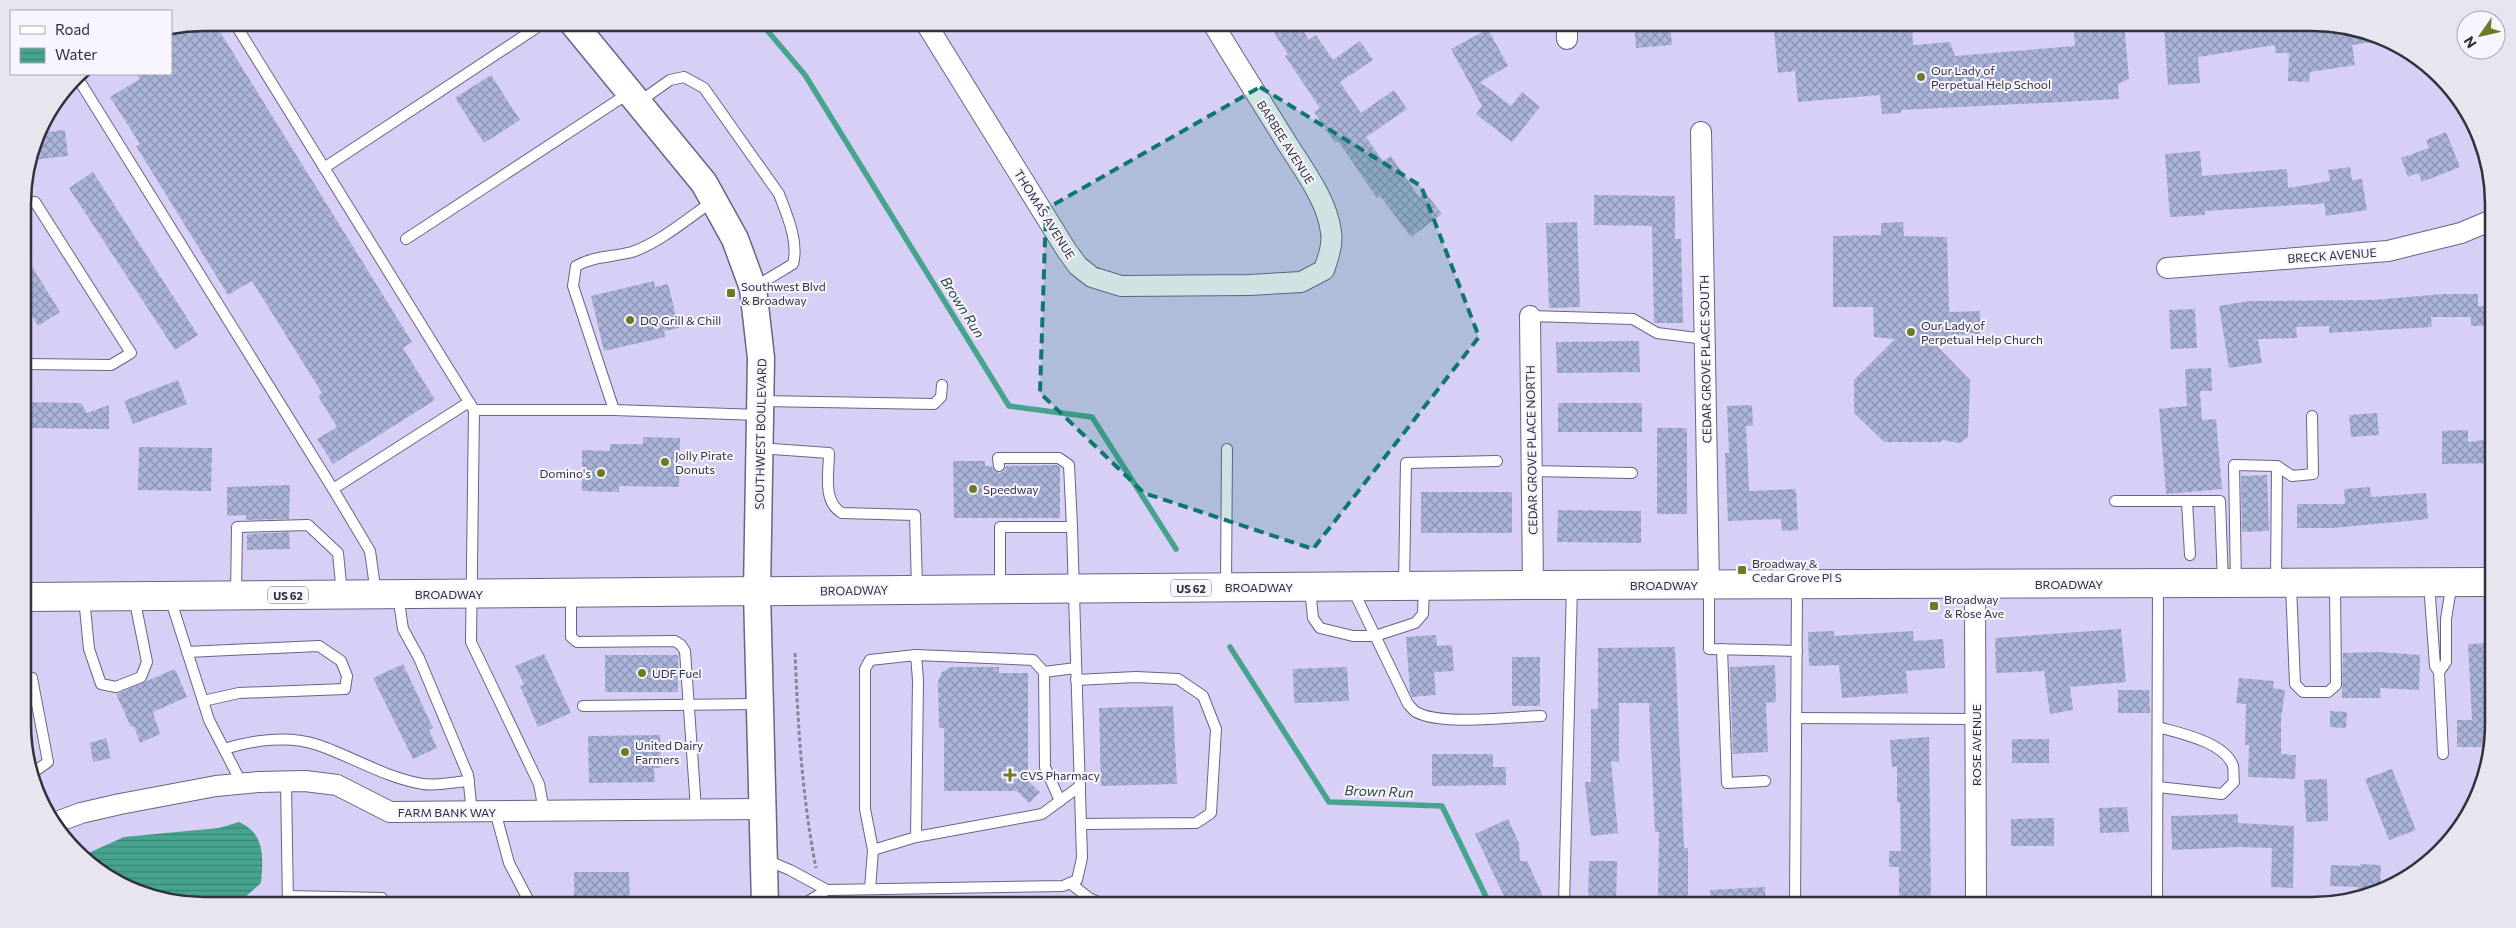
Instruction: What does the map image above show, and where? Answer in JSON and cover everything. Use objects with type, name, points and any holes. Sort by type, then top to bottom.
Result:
[{"type":"main road","name":"BROADWAY","points":[[31,597],[1533,585],[1709,586],[2485,582]]},
{"type":"street","name":"SOUTHWEST BOULEVARD","points":[[580,32],[635,97],[715,199],[735,239],[753,288],[761,358],[758,592],[765,897]]},
{"type":"street","name":"THOMAS AVENUE","points":[[931,32],[1067,251],[1078,266],[1092,277],[1122,286],[1249,285],[1301,282],[1324,270]]},
{"type":"street","name":"BARBEE AVENUE","points":[[1218,32],[1321,199],[1332,234],[1324,270]]},
{"type":"street","name":"CEDAR GROVE PLACE SOUTH","points":[[1701,132],[1709,586]]},
{"type":"street","name":"BRECK AVENUE","points":[[2167,268],[2388,251],[2461,233],[2485,223]]},
{"type":"street","name":"CEDAR GROVE PLACE NORTH","points":[[1530,316],[1533,585]]},
{"type":"street","name":"ROSE AVENUE","points":[[1975,585],[1976,896]]},
{"type":"street","name":"FARM BANK WAY","points":[[60,821],[81,813],[120,804],[216,786],[286,782],[337,785],[390,812],[472,813],[495,811],[762,809]]},
{"type":"lane","points":[[240,32],[471,406],[473,594],[471,642],[539,784],[544,811]]},
{"type":"lane","points":[[324,168],[530,32]]},
{"type":"lane","points":[[406,239],[635,97],[670,80],[684,78],[704,88],[779,194],[787,214],[795,255],[792,264],[753,288]]},
{"type":"lane","points":[[81,83],[370,551],[386,594],[419,658],[469,781],[472,813]]},
{"type":"lane","points":[[614,410],[573,286],[576,266],[588,259],[633,251],[664,235],[715,199]]},
{"type":"lane","points":[[32,202],[35,202],[131,353],[111,365],[32,364]]},
{"type":"lane","points":[[1530,316],[1633,319],[1657,333],[1705,339]]},
{"type":"lane","points":[[333,489],[471,406],[614,410],[934,404],[941,396],[942,385]]},
{"type":"lane","points":[[2230,584],[2234,465],[2277,466],[2292,476],[2313,474],[2312,416]]},
{"type":"lane","points":[[760,448],[829,453],[829,498],[834,508],[842,513],[916,515],[917,589]]},
{"type":"lane","points":[[1226,588],[1227,450]]},
{"type":"lane","points":[[764,859],[823,888],[1063,886],[1077,880],[1082,858],[1082,824],[1069,465],[1059,458],[998,458],[999,466]]},
{"type":"lane","points":[[1310,587],[1313,618],[1320,628],[1353,636],[1375,636],[1415,623],[1423,614],[1414,586],[1406,463],[1498,461]]},
{"type":"lane","points":[[2277,466],[2284,583],[2296,684],[2302,692],[2328,692],[2336,686],[2335,582]]},
{"type":"lane","points":[[1531,471],[1632,473]]},
{"type":"lane","points":[[2115,501],[2220,501],[2230,584]]},
{"type":"lane","points":[[2187,501],[2190,555]]},
{"type":"lane","points":[[1000,589],[1000,523],[1072,527]]},
{"type":"lane","points":[[236,595],[237,527],[308,525],[338,553],[342,595]]},
{"type":"lane","points":[[2441,582],[2434,657],[2435,666],[2439,672],[2444,754]]},
{"type":"lane","points":[[2439,672],[2446,662],[2446,619],[2441,582]]},
{"type":"lane","points":[[2157,896],[2158,584]]},
{"type":"lane","points":[[1564,896],[1572,585]]},
{"type":"lane","points":[[1795,896],[1797,585]]},
{"type":"lane","points":[[1709,586],[1709,649],[1797,651]]},
{"type":"lane","points":[[1351,587],[1408,704],[1415,712],[1432,717],[1465,719],[1541,716]]},
{"type":"lane","points":[[571,593],[571,637],[577,642],[675,641],[681,644],[685,651],[696,810]]},
{"type":"lane","points":[[169,595],[209,720],[242,785]]},
{"type":"lane","points":[[83,597],[89,649],[101,684],[116,687],[141,677],[147,662],[134,596]]},
{"type":"lane","points":[[187,652],[319,646],[340,661],[347,676],[345,689],[239,693],[203,701]]},
{"type":"lane","points":[[1722,649],[1727,783],[1765,781]]},
{"type":"lane","points":[[870,889],[873,850],[865,808],[865,669],[870,660],[916,654],[1033,660],[1044,672],[1045,767],[1060,801]]},
{"type":"lane","points":[[916,654],[918,680],[916,837]]},
{"type":"lane","points":[[1044,672],[1076,668]]},
{"type":"lane","points":[[1076,680],[1136,677],[1178,679],[1203,696],[1216,729],[1211,813],[1196,823],[1082,824]]},
{"type":"lane","points":[[31,678],[48,762],[38,769]]},
{"type":"lane","points":[[583,706],[760,704]]},
{"type":"lane","points":[[1796,718],[1975,719]]},
{"type":"lane","points":[[2158,727],[2197,738],[2223,751],[2233,766],[2234,782],[2222,794],[2158,787]]},
{"type":"lane","points":[[224,749],[249,741],[294,740],[317,744],[386,773],[424,784],[469,781]]},
{"type":"lane","points":[[286,782],[288,897]]},
{"type":"lane","points":[[873,850],[916,837],[1042,814],[1080,786]]},
{"type":"lane","points":[[495,811],[509,863],[526,897]]},
{"type":"lane","points":[[1070,883],[1087,897]]},
{"type":"lane","points":[[812,897],[823,888]]},
{"type":"path","points":[[795,653],[799,729],[807,814],[823,888]]},
{"type":"highlighted area","points":[[1260,87],[1421,186],[1479,337],[1313,549],[1144,493],[1040,393],[1046,209]]},
{"type":"water","points":[[239,822],[248,827],[258,840],[262,856],[261,883],[245,897],[193,896],[149,888],[108,868],[89,853],[124,837],[219,828]]},
{"type":"building","points":[[1273,31],[1304,31],[1309,40],[1316,35],[1333,60],[1360,41],[1373,60],[1340,82],[1361,113],[1394,90],[1407,109],[1366,137],[1383,161],[1391,156],[1419,197],[1425,192],[1442,214],[1411,237],[1380,196],[1377,198],[1338,141],[1335,143],[1314,112],[1320,108],[1285,56],[1288,54]]},
{"type":"building","points":[[1484,31],[1489,31],[1508,66],[1480,82],[1511,106],[1522,92],[1540,107],[1512,142],[1476,114],[1482,106],[1451,49]]},
{"type":"building","points":[[1635,31],[1671,31],[1672,45],[1636,48]]},
{"type":"building","points":[[1774,31],[1912,31],[1913,45],[1950,42],[1955,56],[2075,46],[2074,31],[2125,31],[2129,79],[2118,84],[2119,99],[1901,110],[1901,113],[1882,114],[1880,95],[1798,102],[1795,71],[1778,73]]},
{"type":"building","points":[[2164,31],[2312,31],[2345,35],[2372,42],[2352,45],[2355,65],[2310,72],[2309,82],[2288,81],[2289,53],[2275,53],[2275,45],[2198,57],[2200,83],[2168,85]]},
{"type":"building","points":[[193,32],[220,32],[412,342],[403,348],[435,400],[333,464],[317,439],[337,427],[318,396],[322,393],[252,281],[228,295],[136,146],[140,144],[110,97],[140,79],[137,75],[172,75],[172,35]]},
{"type":"building","points":[[491,75],[520,120],[484,143],[455,98]]},
{"type":"building","points":[[65,130],[68,156],[37,159],[47,132]]},
{"type":"building","points":[[2446,132],[2460,167],[2422,182],[2418,173],[2408,177],[2401,158],[2429,148],[2426,140]]},
{"type":"building","points":[[2200,151],[2202,176],[2287,169],[2288,188],[2330,181],[2328,170],[2350,167],[2352,180],[2362,179],[2367,210],[2326,216],[2324,203],[2205,211],[2205,215],[2170,217],[2165,154]]},
{"type":"building","points":[[93,172],[198,335],[175,350],[69,188]]},
{"type":"building","points":[[1594,195],[1675,196],[1675,239],[1681,239],[1683,323],[1654,323],[1652,226],[1594,225]]},
{"type":"building","points":[[1577,222],[1580,307],[1549,308],[1546,223]]},
{"type":"building","name":"Our Lady of Perpetual Help Church","points":[[1903,222],[1904,236],[1947,237],[1949,312],[1980,311],[1980,334],[1949,335],[1949,340],[1934,343],[1970,380],[1968,437],[1960,443],[1942,440],[1941,442],[1884,442],[1854,413],[1854,380],[1895,339],[1874,337],[1873,307],[1833,307],[1833,236],[1881,235],[1881,223]]},
{"type":"building","points":[[32,266],[60,312],[38,326],[32,315]]},
{"type":"building","points":[[654,281],[655,287],[668,284],[679,328],[664,331],[665,337],[604,351],[591,296]]},
{"type":"building","points":[[2444,294],[2478,294],[2478,306],[2485,306],[2485,326],[2471,326],[2471,317],[2431,317],[2432,327],[2329,333],[2329,326],[2296,327],[2297,338],[2258,339],[2262,363],[2229,368],[2219,306],[2249,301],[2373,300]]},
{"type":"building","points":[[2195,309],[2197,348],[2171,349],[2169,310]]},
{"type":"building","points":[[1639,341],[1640,372],[1557,373],[1556,342]]},
{"type":"building","points":[[2211,368],[2212,391],[2200,391],[2202,420],[2216,419],[2222,489],[2166,494],[2159,409],[2187,406],[2185,369]]},
{"type":"building","points":[[178,380],[187,404],[133,424],[124,401]]},
{"type":"building","points":[[32,402],[81,403],[87,413],[109,405],[109,429],[32,428]]},
{"type":"building","points":[[1558,403],[1642,403],[1642,432],[1558,432]]},
{"type":"building","points":[[1752,405],[1753,426],[1746,426],[1749,491],[1796,489],[1798,530],[1782,531],[1781,519],[1728,521],[1725,453],[1729,453],[1727,406]]},
{"type":"building","points":[[2377,413],[2379,435],[2351,437],[2349,415]]},
{"type":"building","points":[[1657,428],[1687,428],[1687,514],[1657,514]]},
{"type":"building","points":[[2468,430],[2468,442],[2485,440],[2485,463],[2442,464],[2442,431]]},
{"type":"building","points":[[643,437],[680,438],[679,487],[619,486],[619,492],[582,491],[582,450],[610,451],[610,444],[643,444]]},
{"type":"building","points":[[139,447],[212,448],[211,491],[138,490]]},
{"type":"building","points":[[953,461],[985,461],[985,466],[992,466],[999,473],[1004,471],[1006,466],[1057,465],[1060,467],[1060,518],[954,518]]},
{"type":"building","points":[[2267,475],[2269,531],[2242,532],[2241,476]]},
{"type":"building","points":[[290,485],[289,519],[246,520],[246,515],[227,516],[227,487]]},
{"type":"building","points":[[2370,487],[2371,497],[2426,493],[2428,519],[2333,528],[2297,528],[2297,504],[2345,504],[2344,489]]},
{"type":"building","points":[[1421,492],[1512,492],[1512,533],[1421,533]]},
{"type":"building","points":[[1558,510],[1641,511],[1641,543],[1557,542]]},
{"type":"building","points":[[289,532],[290,549],[247,550],[247,534]]},
{"type":"building","points":[[2121,629],[2126,682],[2070,687],[2073,710],[2050,714],[2044,671],[1996,673],[1995,638]]},
{"type":"building","points":[[1834,631],[1834,636],[1913,631],[1914,641],[1943,639],[1945,668],[1906,671],[1908,693],[1842,698],[1839,665],[1809,666],[1808,632]]},
{"type":"building","points":[[1436,635],[1437,646],[1452,645],[1454,671],[1434,672],[1436,695],[1412,697],[1406,637]]},
{"type":"building","points":[[2485,643],[2485,724],[2483,747],[2457,747],[2457,720],[2472,720],[2468,644]]},
{"type":"building","points":[[1675,647],[1684,848],[1688,848],[1688,896],[1658,896],[1659,832],[1655,832],[1649,703],[1619,703],[1619,762],[1611,761],[1618,833],[1591,836],[1585,782],[1591,782],[1591,709],[1598,709],[1598,648]]},
{"type":"building","points":[[2379,652],[2420,655],[2419,690],[2380,688],[2381,698],[2342,698],[2343,653]]},
{"type":"building","points":[[544,654],[571,713],[538,727],[520,686],[524,684],[515,666]]},
{"type":"building","name":"UDF Fuel","points":[[605,655],[678,655],[678,692],[605,692]]},
{"type":"building","points":[[1512,657],[1540,657],[1540,706],[1512,706]]},
{"type":"building","points":[[403,664],[433,728],[429,730],[437,748],[413,759],[373,678]]},
{"type":"building","points":[[1775,665],[1776,702],[1766,703],[1768,752],[1733,754],[1730,667]]},
{"type":"building","name":"CVS Pharmacy","points":[[951,667],[999,667],[999,673],[1028,673],[1028,781],[1040,792],[1029,803],[1017,791],[944,791],[944,728],[939,728],[938,682],[942,672]]},
{"type":"building","points":[[1347,667],[1349,701],[1294,703],[1293,669]]},
{"type":"building","points":[[175,669],[187,697],[153,712],[160,734],[140,743],[134,726],[131,727],[116,694]]},
{"type":"building","points":[[2239,678],[2274,681],[2273,688],[2285,690],[2281,719],[2281,754],[2296,755],[2295,779],[2248,777],[2249,745],[2245,745],[2246,704],[2236,703]]},
{"type":"building","points":[[2118,690],[2149,690],[2150,713],[2118,713]]},
{"type":"building","points":[[1173,706],[1177,784],[1101,786],[1099,708]]},
{"type":"building","points":[[2330,711],[2347,712],[2346,728],[2330,727]]},
{"type":"building","name":"United Dairy Farmers","points":[[660,735],[661,768],[654,768],[655,782],[589,783],[588,736]]},
{"type":"building","points":[[1929,737],[1931,896],[1899,896],[1899,867],[1889,867],[1889,851],[1901,851],[1900,802],[1897,802],[1897,766],[1892,767],[1890,740]]},
{"type":"building","points":[[106,738],[111,758],[93,762],[90,743]]},
{"type":"building","points":[[2012,739],[2049,739],[2049,763],[2012,763]]},
{"type":"building","points":[[1432,754],[1493,754],[1493,767],[1506,767],[1506,785],[1432,786]]},
{"type":"building","points":[[2392,769],[2416,830],[2389,840],[2365,779]]},
{"type":"building","points":[[2327,779],[2328,821],[2306,822],[2304,780]]},
{"type":"building","points":[[2127,807],[2129,832],[2100,833],[2099,808]]},
{"type":"building","points":[[2238,814],[2238,823],[2294,826],[2293,888],[2271,887],[2272,848],[2239,847],[2172,850],[2171,816]]},
{"type":"building","points":[[2054,818],[2054,846],[2011,846],[2011,819]]},
{"type":"building","points":[[1508,819],[1519,843],[1520,861],[1527,861],[1543,896],[1504,896],[1475,834]]},
{"type":"building","points":[[1589,861],[1617,861],[1616,896],[1588,896]]},
{"type":"building","points":[[2360,864],[2381,865],[2380,883],[2358,890],[2358,887],[2330,886],[2331,865],[2360,866]]},
{"type":"building","points":[[574,872],[629,872],[630,897],[574,897]]},
{"type":"building","points":[[1765,887],[1766,896],[1710,896],[1710,890]]},
{"type":"waterway","name":"Brown Run","points":[[768,32],[805,75],[1009,406],[1092,417],[1176,549]]},
{"type":"waterway","name":"Brown Run","points":[[1230,647],[1329,802],[1442,806],[1486,896]]},
{"type":"place","name":"Our Lady of Perpetual Help School","points":[[1921,77]]},
{"type":"place","name":"Southwest Blvd & Broadway","points":[[731,293]]},
{"type":"place","name":"DQ Grill & Chill","points":[[630,320]]},
{"type":"place","name":"Our Lady of Perpetual Help Church","points":[[1911,332]]},
{"type":"place","name":"Jolly Pirate Donuts","points":[[665,462]]},
{"type":"place","name":"Domino's","points":[[601,473]]},
{"type":"place","name":"Speedway","points":[[973,489]]},
{"type":"place","name":"Broadway & Cedar Grove Pl S","points":[[1742,570]]},
{"type":"place","name":"Broadway & Rose Ave","points":[[1934,606]]},
{"type":"place","name":"UDF Fuel","points":[[642,673]]},
{"type":"place","name":"United Dairy Farmers","points":[[625,752]]},
{"type":"place","name":"CVS Pharmacy","points":[[1010,775]]}]
